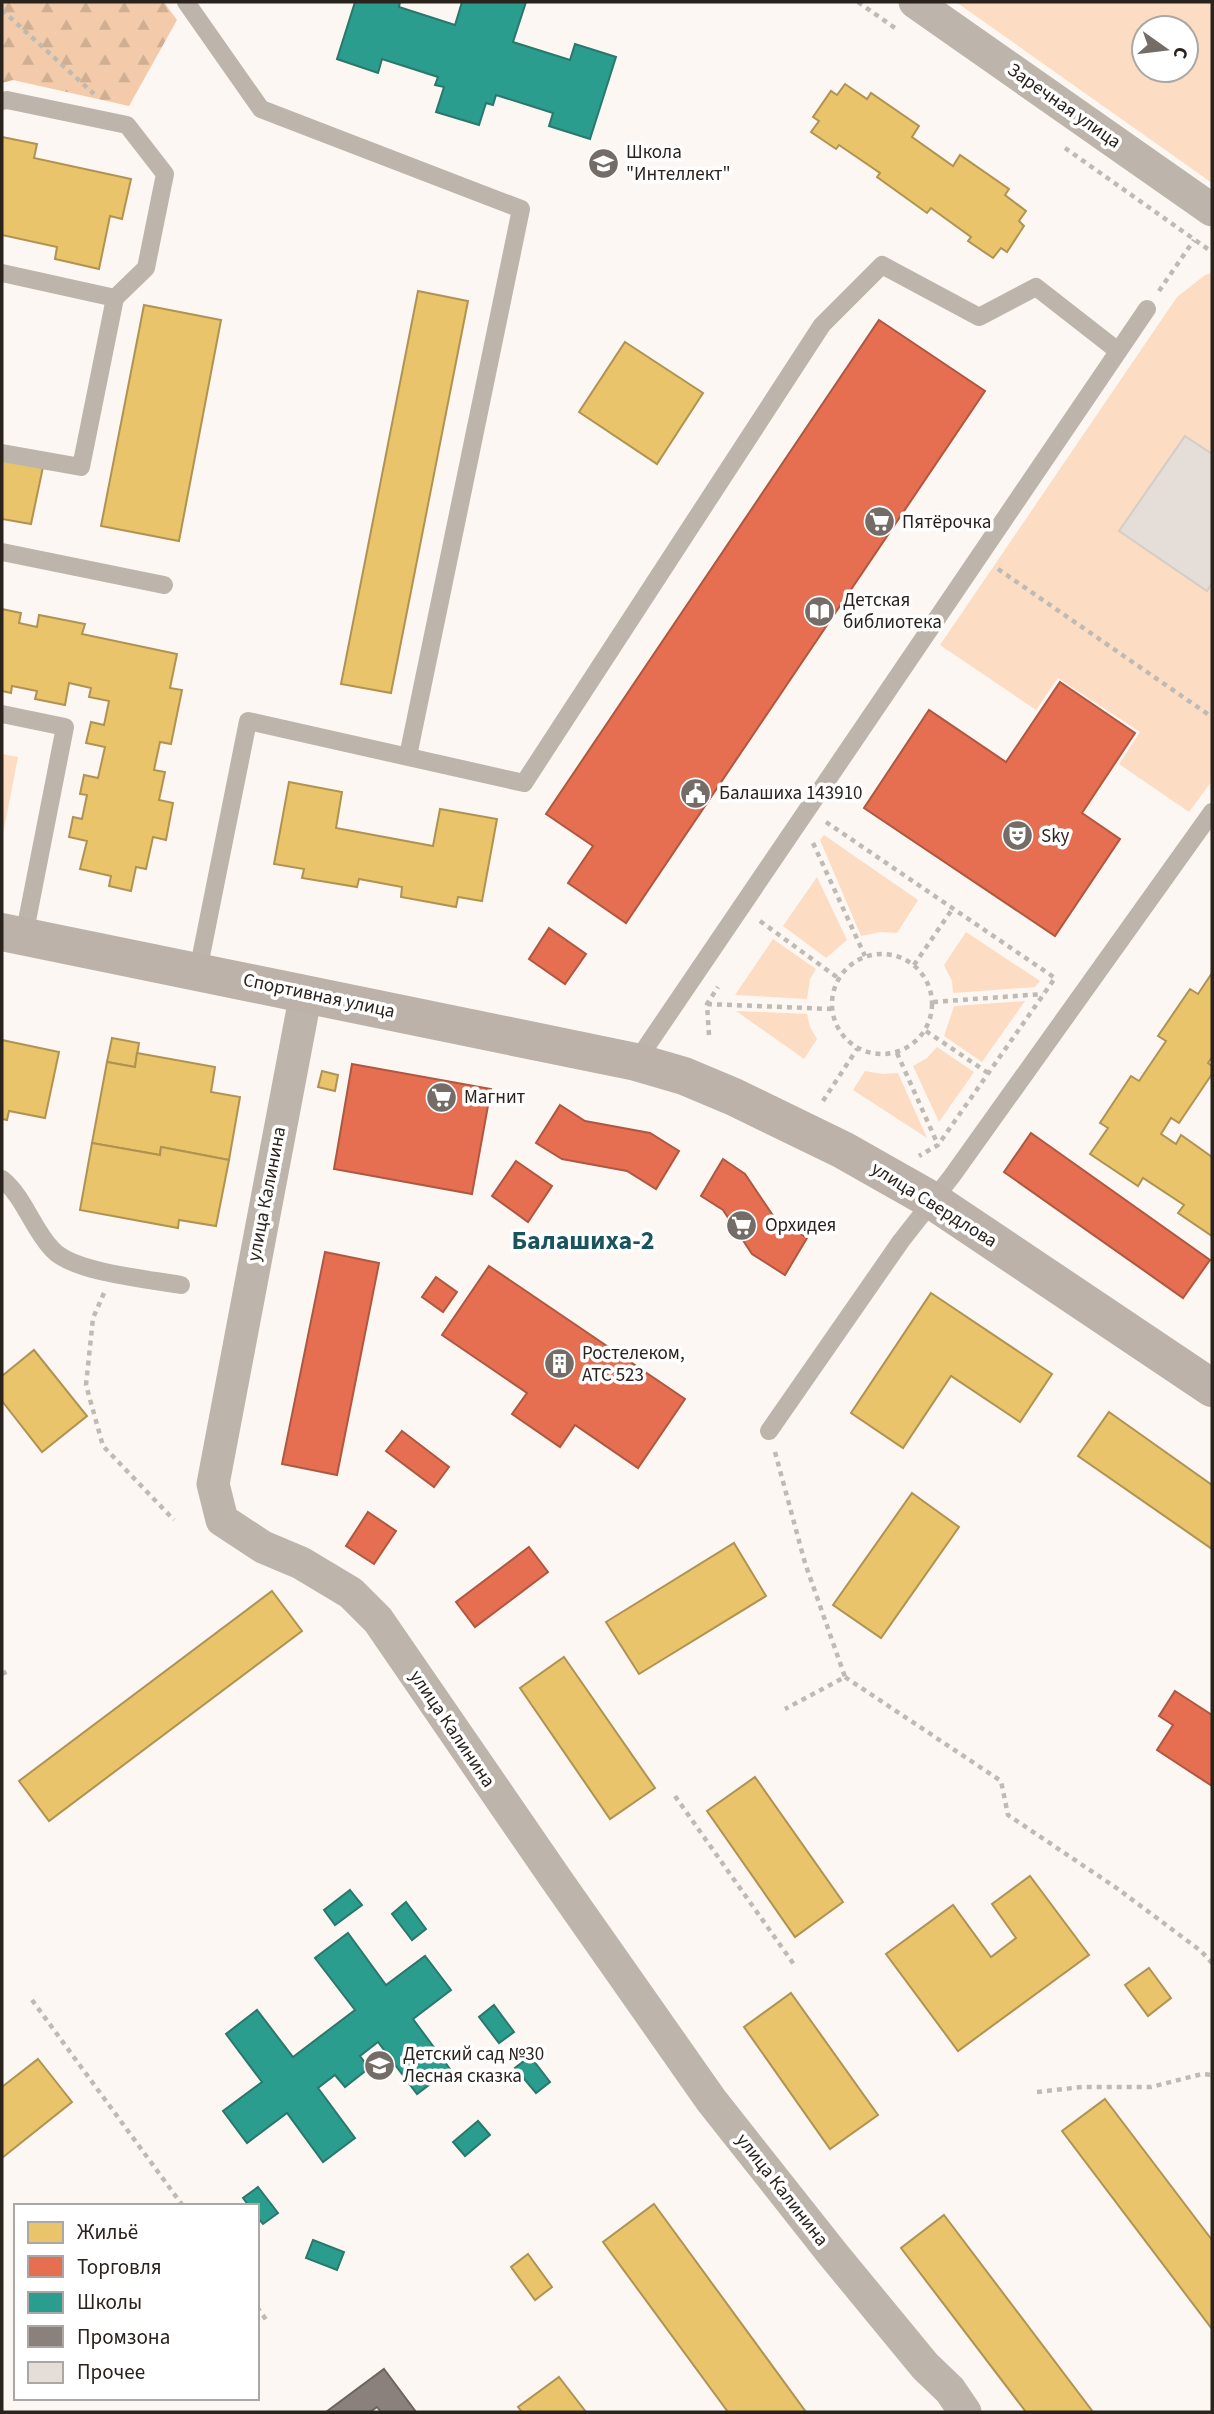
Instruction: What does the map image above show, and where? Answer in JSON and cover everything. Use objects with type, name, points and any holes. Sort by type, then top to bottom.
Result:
[{"type":"main road","name":"Спортивная улица","points":[[13,934],[636,1062]]},
{"type":"main road","name":"улица Свердлова","points":[[636,1062],[684,1076],[734,1097],[843,1150],[933,1201],[1212,1388]]},
{"type":"street","name":"Заречная улица","points":[[915,2],[1207,219]]},
{"type":"street","name":"улица Калинина","points":[[306,993],[213,1484],[222,1520],[263,1547],[301,1563],[351,1593],[378,1620],[711,2100],[832,2253],[925,2366],[950,2390],[965,2412]]},
{"type":"lane","points":[[186,2],[261,109],[521,209],[408,756]]},
{"type":"lane","points":[[2,101],[127,125],[165,174],[146,268],[115,298],[81,467],[2,453]]},
{"type":"lane","points":[[198,971],[248,721],[524,783],[822,325],[882,265],[979,317],[1036,287],[1118,351]]},
{"type":"lane","points":[[2,273],[115,298]]},
{"type":"lane","points":[[636,1062],[1147,309]]},
{"type":"lane","points":[[2,552],[164,585]]},
{"type":"lane","points":[[2,714],[65,727],[13,934]]},
{"type":"lane","points":[[769,1431],[901,1241],[933,1201],[1212,812]]},
{"type":"lane","points":[[2,1179],[13,1188],[53,1251],[85,1268],[181,1285]]},
{"type":"path","points":[[2,10],[127,125]]},
{"type":"path","points":[[1147,309],[1207,219]]},
{"type":"path","points":[[998,569],[1212,717]]},
{"type":"path","points":[[805,853],[825,821],[1055,978],[938,1145],[918,1156]]},
{"type":"path","points":[[812,842],[865,956]]},
{"type":"path","points":[[914,965],[953,908]]},
{"type":"path","points":[[754,931],[768,910]]},
{"type":"path","points":[[760,921],[838,978]]},
{"type":"path","points":[[885,953],[900,957],[914,965],[928,982],[933,1002],[926,1031],[914,1044],[897,1053],[877,1055],[858,1049],[844,1038],[835,1025],[831,1009],[832,994],[838,978],[848,966],[865,956],[885,953]]},
{"type":"path","points":[[709,1035],[707,1004],[720,984]]},
{"type":"path","points":[[933,1002],[1044,994]]},
{"type":"path","points":[[707,1004],[831,1009]]},
{"type":"path","points":[[926,1031],[988,1073]]},
{"type":"path","points":[[823,1101],[858,1049]]},
{"type":"path","points":[[897,1053],[938,1145]]},
{"type":"path","points":[[113,1273],[93,1318],[86,1385],[103,1446],[174,1520]]},
{"type":"path","points":[[769,1431],[805,1563],[845,1677],[1002,1781],[1008,1815],[1118,1889],[1201,1951],[1212,1964]]},
{"type":"path","points":[[2,1674],[8,1671]]},
{"type":"path","points":[[785,1709],[845,1677]]},
{"type":"path","points":[[675,1796],[795,1966]]},
{"type":"path","points":[[32,2000],[182,2204]]},
{"type":"path","points":[[1037,2092],[1083,2087],[1151,2087],[1202,2074],[1212,2075]]},
{"type":"path","points":[[259,2310],[267,2321]]},
{"type":"shaded area","points":[[956,2],[1212,2],[1212,183]]},
{"type":"shaded area","points":[[1212,273],[1212,781],[1189,812],[1119,764],[1140,732],[1058,678],[1036,710],[940,645],[1177,297],[1205,275]]},
{"type":"shaded area","points":[[2,754],[18,757],[2,839]]},
{"type":"shaded area","points":[[824,835],[918,900],[897,933],[880,932],[861,936],[820,840]]},
{"type":"shaded area","points":[[817,877],[847,940],[826,958],[783,926]]},
{"type":"shaded area","points":[[966,932],[1040,981],[1035,987],[953,993],[952,981],[944,965]]},
{"type":"shaded area","points":[[773,939],[816,969],[810,979],[807,999],[735,995]]},
{"type":"shaded area","points":[[1025,1001],[982,1062],[944,1036],[954,1006]]},
{"type":"shaded area","points":[[736,1011],[807,1014],[817,1039],[804,1059]]},
{"type":"shaded area","points":[[937,1047],[974,1072],[939,1122],[913,1066],[927,1058]]},
{"type":"shaded area","points":[[865,1071],[898,1073],[927,1138],[853,1090]]},
{"type":"green space","points":[[2,2],[164,2],[177,20],[129,106],[13,80],[2,83]]},
{"type":"building: Жильё","points":[[845,84],[867,99],[871,93],[919,126],[912,137],[953,166],[960,155],[1009,189],[1005,195],[1026,211],[1019,221],[1024,226],[1007,252],[1001,248],[993,258],[968,241],[971,237],[931,208],[927,213],[877,177],[880,173],[839,145],[836,149],[811,132],[819,121],[813,117],[831,91],[837,95]]},
{"type":"building: Жильё","points":[[2,137],[37,144],[34,158],[131,179],[122,219],[110,216],[99,269],[55,259],[57,247],[2,235]]},
{"type":"building: Жильё","points":[[418,291],[468,301],[391,693],[341,684]]},
{"type":"building: Жильё","points":[[144,305],[221,320],[179,541],[101,526]]},
{"type":"building: Жильё","points":[[625,342],[703,393],[657,464],[579,412]]},
{"type":"building: Жильё","points":[[2,459],[43,467],[31,524],[2,519]]},
{"type":"building: Жильё","points":[[2,609],[21,613],[19,623],[37,627],[39,615],[85,624],[82,634],[177,654],[170,688],[182,690],[171,744],[160,742],[154,770],[165,772],[159,800],[173,803],[166,840],[153,837],[146,869],[136,867],[131,891],[109,886],[111,876],[80,869],[87,841],[69,837],[73,817],[82,819],[87,795],[80,794],[84,775],[98,778],[105,747],[86,743],[91,722],[104,725],[109,701],[89,697],[91,688],[69,683],[65,705],[35,699],[37,691],[12,686],[11,693],[2,691]]},
{"type":"building: Жильё","points":[[289,782],[342,792],[336,828],[433,846],[440,809],[497,819],[482,901],[458,897],[456,907],[401,897],[402,887],[359,879],[357,887],[302,878],[304,869],[274,864]]},
{"type":"building: Жильё","points":[[1212,973],[1212,1057],[1208,1063],[1212,1066],[1212,1074],[1179,1123],[1171,1118],[1161,1134],[1176,1144],[1181,1135],[1212,1157],[1212,1236],[1178,1213],[1184,1205],[1143,1178],[1138,1186],[1090,1154],[1108,1128],[1100,1123],[1131,1076],[1139,1081],[1166,1041],[1158,1036],[1190,989],[1198,994]]},
{"type":"building: Жильё","points":[[112,1038],[139,1043],[135,1067],[107,1062]]},
{"type":"building: Жильё","points":[[2,1040],[59,1052],[45,1118],[9,1111],[7,1120],[2,1119]]},
{"type":"building: Жильё","points":[[137,1053],[215,1067],[211,1092],[240,1097],[229,1160],[161,1147],[160,1155],[92,1143],[107,1062],[135,1067]]},
{"type":"building: Жильё","points":[[322,1071],[338,1075],[335,1091],[318,1087]]},
{"type":"building: Жильё","points":[[92,1143],[160,1155],[161,1147],[229,1160],[216,1226],[179,1220],[178,1228],[80,1210]]},
{"type":"building: Жильё","points":[[931,1293],[1052,1374],[1020,1422],[951,1376],[903,1448],[851,1413]]},
{"type":"building: Жильё","points":[[34,1350],[87,1416],[42,1452],[2,1401],[2,1376]]},
{"type":"building: Жильё","points":[[1109,1412],[1212,1485],[1212,1549],[1078,1456]]},
{"type":"building: Жильё","points":[[912,1493],[959,1527],[881,1638],[833,1605]]},
{"type":"building: Жильё","points":[[734,1543],[766,1596],[639,1674],[606,1622]]},
{"type":"building: Жильё","points":[[272,1591],[302,1631],[49,1821],[19,1781]]},
{"type":"building: Жильё","points":[[564,1657],[655,1788],[610,1819],[520,1688]]},
{"type":"building: Жильё","points":[[755,1777],[843,1902],[795,1937],[707,1811]]},
{"type":"building: Жильё","points":[[1030,1876],[1089,1955],[958,2051],[886,1954],[953,1905],[991,1957],[1016,1938],[992,1904]]},
{"type":"building: Жильё","points":[[1149,1968],[1171,1998],[1148,2016],[1125,1985]]},
{"type":"building: Жильё","points":[[791,1993],[878,2115],[830,2149],[744,2027]]},
{"type":"building: Жильё","points":[[38,2059],[72,2102],[2,2158],[2,2087]]},
{"type":"building: Жильё","points":[[1105,2099],[1212,2240],[1212,2329],[1062,2131]]},
{"type":"building: Жильё","points":[[654,2204],[806,2412],[728,2412],[603,2242]]},
{"type":"building: Жильё","points":[[944,2215],[1093,2412],[1026,2412],[901,2248]]},
{"type":"building: Жильё","points":[[528,2254],[552,2287],[535,2300],[511,2267]]},
{"type":"building: Жильё","points":[[559,2377],[586,2412],[522,2412],[518,2407]]},
{"type":"building: Торговля","points":[[879,320],[985,391],[626,923],[568,883],[593,846],[546,814]]},
{"type":"building: Торговля","points":[[1060,682],[1135,733],[1082,813],[1120,839],[1055,936],[864,808],[929,710],[1006,762]]},
{"type":"building: Торговля","points":[[549,928],[586,954],[565,984],[529,959]]},
{"type":"building: Торговля","points":[[352,1064],[491,1089],[472,1194],[334,1169]]},
{"type":"building: Торговля","points":[[560,1105],[585,1121],[650,1133],[679,1151],[656,1189],[627,1171],[562,1159],[536,1143]]},
{"type":"building: Торговля","points":[[1031,1133],[1210,1260],[1183,1298],[1004,1172]]},
{"type":"building: Торговля","points":[[723,1159],[745,1174],[774,1217],[807,1238],[785,1275],[752,1254],[723,1210],[701,1196]]},
{"type":"building: Торговля","points":[[516,1161],[552,1186],[528,1222],[492,1196]]},
{"type":"building: Торговля","points":[[325,1252],[379,1263],[337,1475],[282,1464]]},
{"type":"building: Торговля","name":"Ростелеком, АТС 523","points":[[489,1266],[685,1399],[638,1468],[575,1425],[560,1447],[512,1414],[527,1393],[442,1335]]},
{"type":"building: Торговля","points":[[436,1277],[457,1292],[443,1312],[422,1297]]},
{"type":"building: Торговля","points":[[402,1431],[449,1467],[434,1487],[386,1451]]},
{"type":"building: Торговля","points":[[368,1512],[396,1531],[374,1564],[346,1546]]},
{"type":"building: Торговля","points":[[529,1547],[548,1572],[475,1627],[456,1602]]},
{"type":"building: Торговля","points":[[1175,1691],[1212,1715],[1212,1786],[1157,1750],[1173,1725],[1159,1716]]},
{"type":"building: Школы","points":[[355,2],[400,2],[399,7],[455,25],[462,2],[526,2],[513,42],[570,60],[575,44],[616,57],[590,139],[549,126],[553,113],[496,95],[493,105],[486,103],[479,125],[436,112],[444,87],[435,85],[438,77],[382,59],[378,73],[337,59]]},
{"type":"building: Школы","points":[[350,1890],[362,1905],[335,1925],[324,1910]]},
{"type":"building: Школы","points":[[406,1902],[426,1929],[412,1940],[392,1914]]},
{"type":"building: Школы","points":[[348,1933],[386,1985],[425,1956],[451,1990],[413,2019],[450,2069],[417,2094],[378,2042],[360,2056],[369,2068],[345,2087],[335,2075],[318,2088],[355,2138],[323,2162],[287,2113],[247,2143],[223,2111],[262,2082],[226,2034],[257,2010],[293,2057],[355,2010],[315,1958]]},
{"type":"building: Школы","points":[[494,2005],[514,2032],[499,2043],[479,2017]]},
{"type":"building: Школы","points":[[530,2056],[550,2082],[536,2093],[515,2068]]},
{"type":"building: Школы","points":[[478,2121],[490,2135],[465,2156],[453,2142]]},
{"type":"building: Школы","points":[[258,2187],[278,2213],[263,2224],[259,2219],[259,2204],[248,2204],[243,2198]]},
{"type":"building: Школы","points":[[313,2240],[344,2252],[337,2270],[306,2258]]},
{"type":"building: Промзона","points":[[384,2369],[416,2412],[381,2412],[377,2407],[370,2412],[326,2412]]},
{"type":"building: Прочее","points":[[1185,436],[1212,454],[1212,583],[1207,591],[1119,531]]},
{"type":"place","name":"Школа \"Интеллект\"","points":[[603,163]]},
{"type":"place","name":"Пятёрочка","points":[[879,522]]},
{"type":"place","name":"Детская библиотека","points":[[820,611]]},
{"type":"place","name":"Балашиха 143910","points":[[696,793]]},
{"type":"place","name":"Sky","points":[[1018,836]]},
{"type":"place","name":"Магнит","points":[[441,1097]]},
{"type":"place","name":"Орхидея","points":[[742,1225]]},
{"type":"place","name":"Ростелеком, АТС 523","points":[[559,1364]]},
{"type":"place","name":"Детский сад №30 Лесная сказка","points":[[380,2065]]},
{"type":"district","name":"Балашиха-2","points":[[583,1240]]}]
